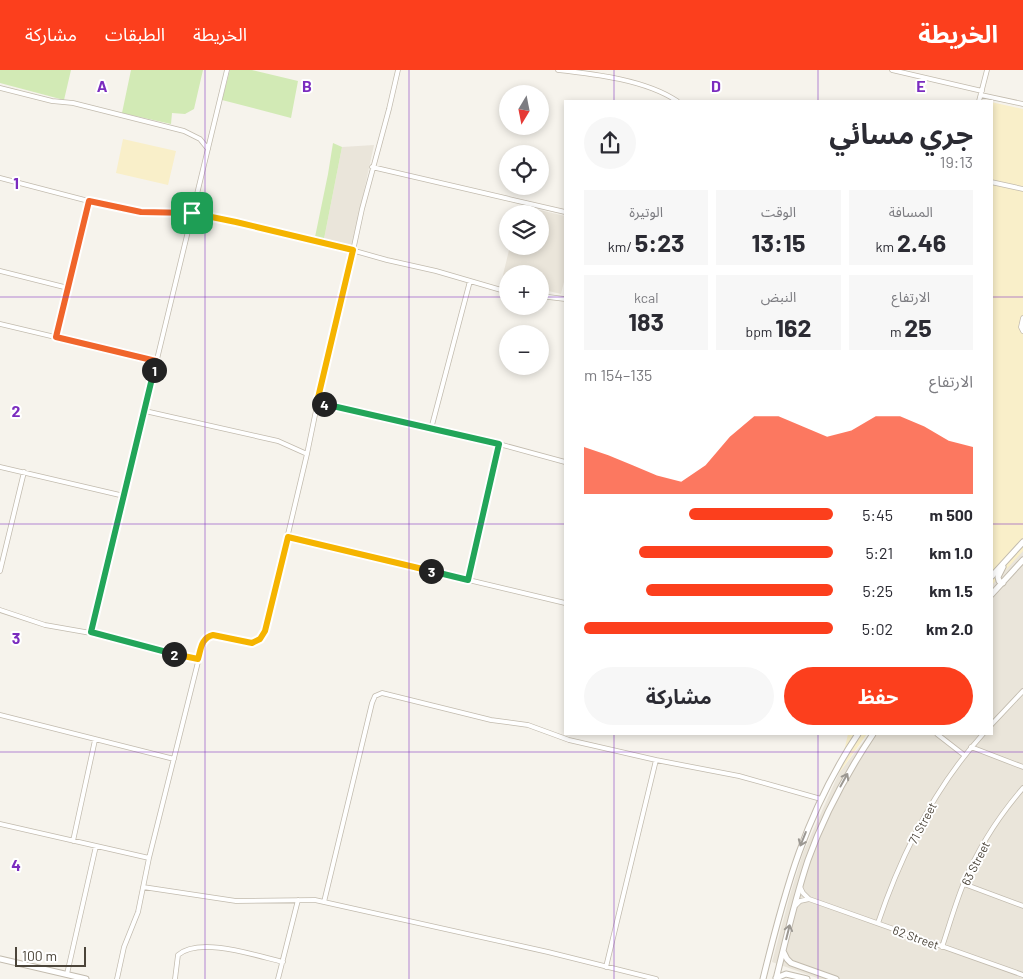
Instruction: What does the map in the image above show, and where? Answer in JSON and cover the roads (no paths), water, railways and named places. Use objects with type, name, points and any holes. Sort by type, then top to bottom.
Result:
[{"type":"street","points":[[91,632],[226,70]]},
{"type":"street","points":[[117,979],[120,960],[138,912],[149,858],[203,642],[209,636],[217,635],[252,643],[263,635],[288,537],[317,402],[372,167],[388,114],[398,70]]},
{"type":"street","points":[[558,70],[608,77],[657,90],[675,100]]},
{"type":"street","points":[[892,70],[1023,104]]},
{"type":"street","points":[[980,100],[987,70]]},
{"type":"street","points":[[0,88],[52,101],[76,104],[184,131],[200,139],[208,148]]},
{"type":"street","points":[[372,167],[564,212]]},
{"type":"street","points":[[0,178],[141,212],[192,213],[236,222],[353,250],[499,289]]},
{"type":"street","points":[[993,182],[1023,189]]},
{"type":"street","points":[[56,337],[89,201]]},
{"type":"street","points":[[0,270],[68,288]]},
{"type":"street","points":[[431,430],[470,281]]},
{"type":"street","points":[[549,297],[564,299]]},
{"type":"street","points":[[1023,318],[1021,327],[1023,331]]},
{"type":"street","points":[[0,324],[156,361]]},
{"type":"street","points":[[317,402],[431,430],[499,444],[564,462]]},
{"type":"street","points":[[145,411],[278,441],[307,454]]},
{"type":"street","points":[[468,580],[499,444]]},
{"type":"street","points":[[0,467],[124,496]]},
{"type":"street","points":[[0,570],[24,472]]},
{"type":"street","points":[[288,537],[564,603]]},
{"type":"street","points":[[993,575],[1023,542]]},
{"type":"street","points":[[1003,583],[999,581],[998,577],[1008,558]]},
{"type":"street","points":[[993,593],[1023,560]]},
{"type":"street","points":[[0,610],[45,625],[91,632],[198,659]]},
{"type":"street","points":[[993,723],[1023,691]]},
{"type":"street","points":[[324,902],[372,702],[378,694],[386,694],[491,720],[528,725],[569,740],[656,760],[739,776],[821,799]]},
{"type":"street","points":[[1018,697],[1023,699]]},
{"type":"street","points":[[0,714],[174,759]]},
{"type":"street","points":[[763,979],[792,867],[821,799],[857,735]]},
{"type":"street","points":[[776,979],[800,885],[817,837],[850,769],[872,735]]},
{"type":"street","points":[[938,735],[964,755]]},
{"type":"street","name":"71 Street","points":[[878,923],[912,842],[935,800],[964,755],[983,735]]},
{"type":"street","points":[[72,841],[95,740]]},
{"type":"street","points":[[971,747],[1023,767]]},
{"type":"street","points":[[606,967],[656,760]]},
{"type":"street","name":"63 Street","points":[[942,947],[964,884],[978,854],[995,825],[1023,788]]},
{"type":"street","points":[[0,824],[149,858]]},
{"type":"street","points":[[66,974],[96,846]]},
{"type":"street","points":[[964,884],[1023,906]]},
{"type":"street","points":[[800,885],[803,893],[809,899]]},
{"type":"street","points":[[143,887],[236,901],[271,902],[298,900],[324,902],[548,952],[656,979]]},
{"type":"street","points":[[794,908],[800,901],[809,899]]},
{"type":"street","name":"62 Street","points":[[809,899],[1023,975]]},
{"type":"street","points":[[278,979],[298,900]]},
{"type":"street","points":[[175,979],[178,955],[182,952],[199,948],[225,949],[283,962]]},
{"type":"street","points":[[783,951],[784,956],[791,963],[836,979]]},
{"type":"street","points":[[0,959],[86,979]]},
{"type":"street","points":[[798,976],[796,972],[798,969],[810,970]]},
{"type":"street","points":[[776,979],[786,974],[807,979]]}]
